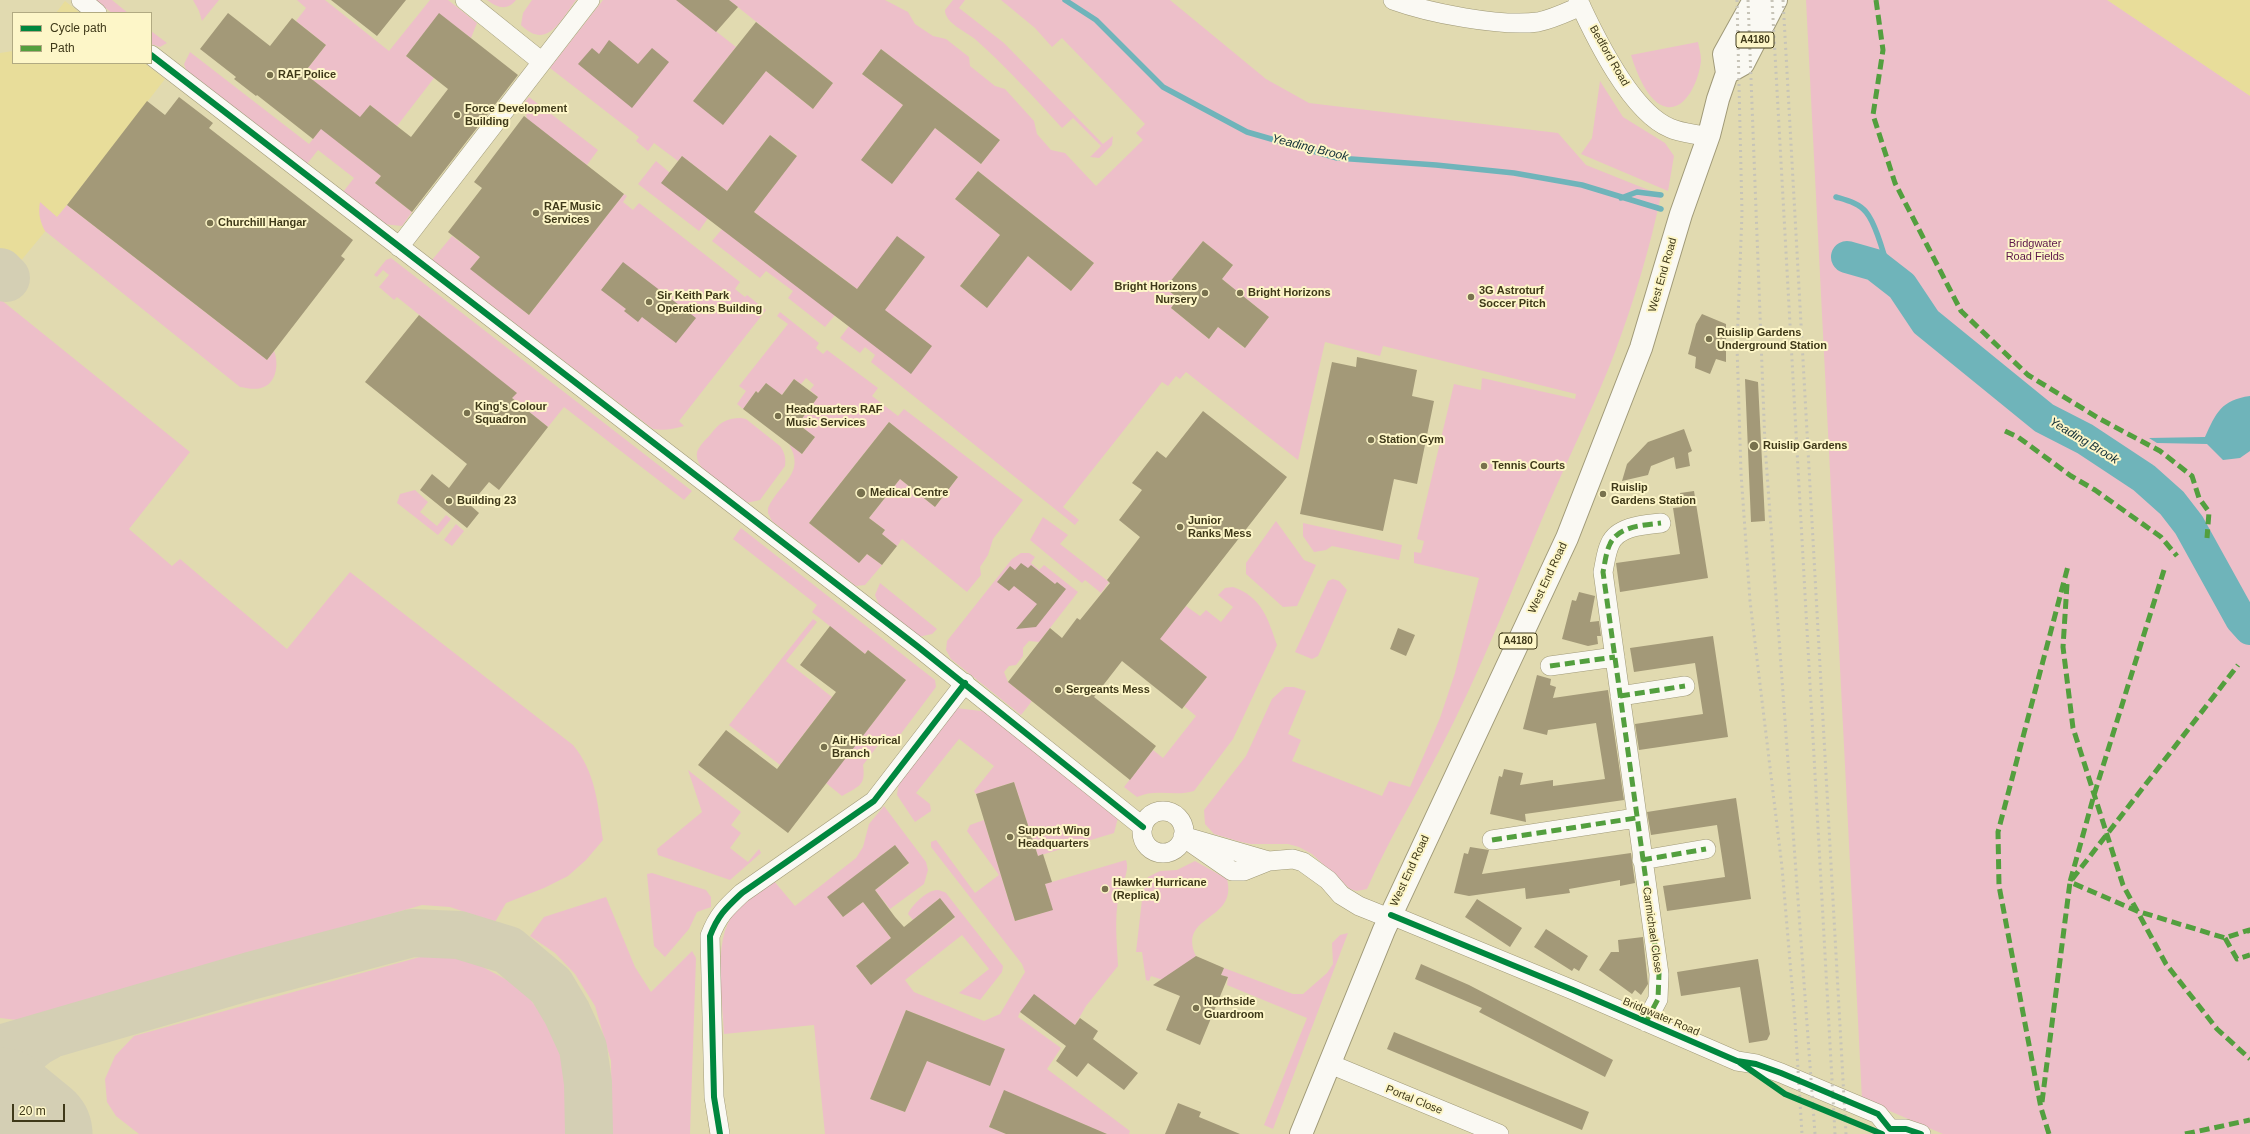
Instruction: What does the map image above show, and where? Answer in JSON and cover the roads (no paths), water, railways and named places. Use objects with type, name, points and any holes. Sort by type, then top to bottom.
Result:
[{"type":"main road","name":"West End Road","points":[[1301,1134],[1390,916],[1567,538],[1642,348],[1681,214],[1708,137],[1726,63],[1754,0]]},
{"type":"main road","name":"A4180","points":[[1726,63],[1743,64],[1776,0]]},
{"type":"street","points":[[81,0],[96,12]]},
{"type":"street","points":[[465,0],[542,62]]},
{"type":"street","points":[[399,247],[590,0]]},
{"type":"street","points":[[1393,0],[1412,7],[1493,22],[1538,22],[1563,15],[1580,3]]},
{"type":"street","name":"Bedford Road","points":[[1580,3],[1618,75],[1634,98],[1655,119],[1670,129],[1708,137]]},
{"type":"street","points":[[152,56],[965,683],[1143,827]]},
{"type":"street","name":"Carmichael Close","points":[[1646,1022],[1658,999],[1659,974],[1636,818],[1603,572],[1610,543],[1620,532],[1640,526],[1661,523]]},
{"type":"street","points":[[1550,666],[1615,657]]},
{"type":"street","points":[[720,1134],[714,1097],[710,936],[723,909],[742,893],[874,801],[965,683]]},
{"type":"street","points":[[1620,696],[1685,686]]},
{"type":"street","points":[[1168,812],[1179,819],[1184,830],[1183,836],[1178,847],[1172,851],[1160,853],[1154,851],[1145,843],[1142,832],[1146,821],[1155,813],[1168,812]]},
{"type":"street","points":[[1492,840],[1636,818]]},
{"type":"street","name":"Bridgwater Road","points":[[1183,836],[1269,860],[1293,859],[1303,862],[1328,880],[1341,895],[1359,906],[1390,916],[1737,1061],[1756,1064],[1781,1073],[1878,1114],[1890,1129],[1913,1132]]},
{"type":"street","points":[[1642,860],[1706,849]]},
{"type":"street","name":"Portal Close","points":[[1330,1064],[1499,1134]]},
{"type":"water","points":[[2250,396],[2250,451],[2240,458],[2223,460],[2207,444],[2157,443],[2149,438],[2205,437],[2216,415],[2226,404],[2240,398]]},
{"type":"waterway","name":"Yeading Brook","points":[[1065,0],[1096,20],[1163,87],[1247,132],[1337,158],[1436,165],[1514,173],[1582,185],[1661,209]]},
{"type":"waterway","name":"Yeading Brook","points":[[1621,198],[1637,192],[1661,195]]},
{"type":"waterway","name":"Yeading Brook","points":[[1836,197],[1856,204],[1866,212],[1877,234],[1890,277]]},
{"type":"waterway","name":"Yeading Brook","points":[[1847,257],[1875,265],[1902,286],[1926,322],[2044,418],[2085,439],[2144,478],[2172,503],[2189,525],[2241,619],[2250,629]]},
{"type":"railway","points":[[1737,0],[1742,213],[1737,346],[1741,473],[1750,601],[1782,867],[1795,1021],[1802,1134]]},
{"type":"railway","points":[[1748,0],[1765,445],[1815,1134]]},
{"type":"railway","points":[[1772,0],[1835,1134]]},
{"type":"railway","points":[[1783,0],[1846,1134]]},
{"type":"place","name":"RAF Police","points":[[270,75]]},
{"type":"place","name":"Force Development Building","points":[[457,115]]},
{"type":"place","name":"RAF Music Services","points":[[536,213]]},
{"type":"place","name":"Churchill Hangar","points":[[210,223]]},
{"type":"place","name":"Bright Horizons Nursery","points":[[1205,293]]},
{"type":"place","name":"Bright Horizons","points":[[1240,293]]},
{"type":"place","name":"3G Astroturf Soccer Pitch","points":[[1471,297]]},
{"type":"place","name":"Sir Keith Park Operations Building","points":[[649,302]]},
{"type":"place","name":"Ruislip Gardens Underground Station","points":[[1709,339]]},
{"type":"place","name":"King's Colour Squadron","points":[[467,413]]},
{"type":"place","name":"Headquarters RAF Music Services","points":[[778,416]]},
{"type":"place","name":"Station Gym","points":[[1371,440]]},
{"type":"place","name":"Ruislip Gardens","points":[[1754,446]]},
{"type":"place","name":"Tennis Courts","points":[[1484,466]]},
{"type":"place","name":"Medical Centre","points":[[861,493]]},
{"type":"place","name":"Ruislip Gardens Station","points":[[1603,494]]},
{"type":"place","name":"Building 23","points":[[449,501]]},
{"type":"place","name":"Junior Ranks Mess","points":[[1180,527]]},
{"type":"place","name":"Sergeants Mess","points":[[1058,690]]},
{"type":"place","name":"Air Historical Branch","points":[[824,747]]},
{"type":"place","name":"Support Wing Headquarters","points":[[1010,837]]},
{"type":"place","name":"Hawker Hurricane (Replica)","points":[[1105,889]]},
{"type":"place","name":"Northside Guardroom","points":[[1196,1008]]},
{"type":"park label","name":"Bridgwater Road Fields","points":[[2035,250]]}]
